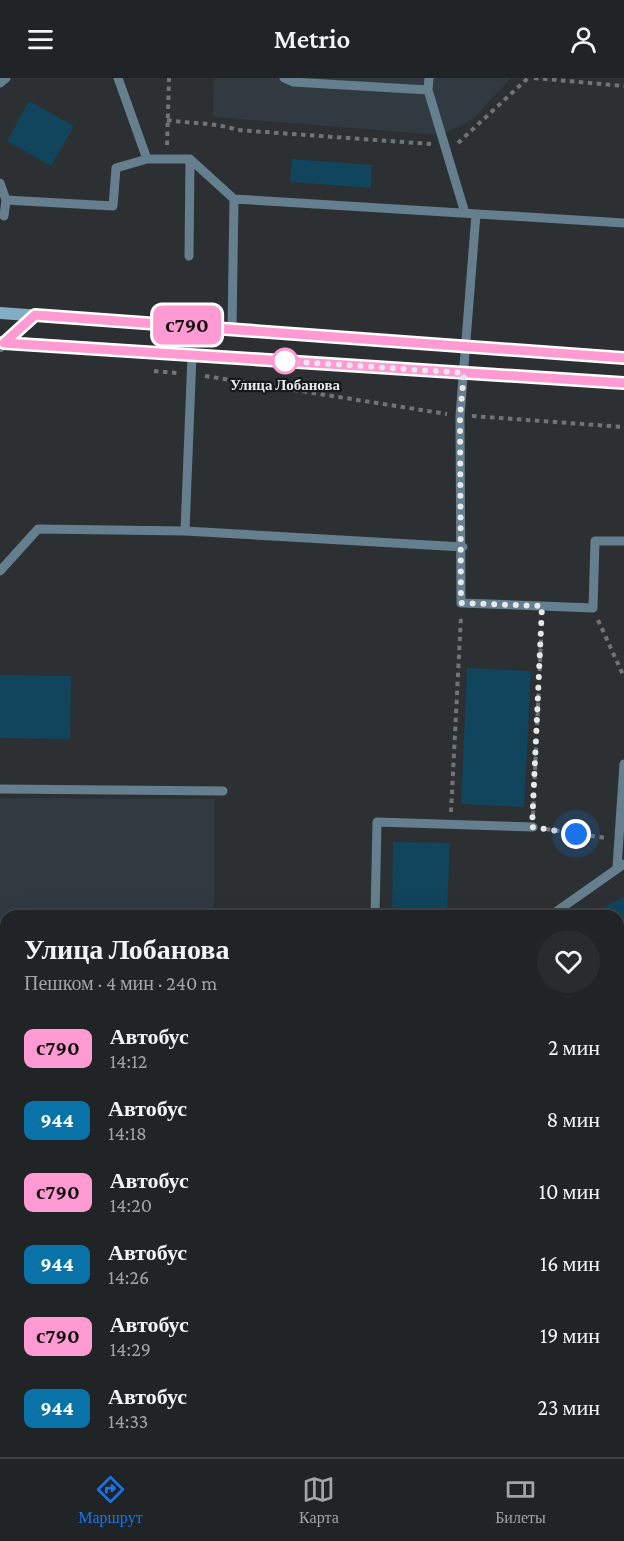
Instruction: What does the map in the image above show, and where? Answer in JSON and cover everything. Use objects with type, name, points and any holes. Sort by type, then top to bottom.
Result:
[{"type":"main road","points":[[0,313],[624,358]]},
{"type":"main road","points":[[1,344],[624,383]]},
{"type":"street","points":[[1,344],[35,315]]},
{"type":"lane","points":[[0,83],[6,78]]},
{"type":"lane","points":[[118,78],[147,159]]},
{"type":"lane","points":[[284,78],[293,82],[428,90]]},
{"type":"lane","points":[[429,78],[428,90],[465,213]]},
{"type":"lane","points":[[6,200],[113,206],[116,168],[147,159],[167,158],[190,159],[234,199],[624,223]]},
{"type":"lane","points":[[189,256],[190,159]]},
{"type":"lane","points":[[0,183],[6,200],[4,216]]},
{"type":"lane","points":[[232,329],[234,199]]},
{"type":"lane","points":[[476,214],[460,416],[463,548],[461,603],[593,608],[595,541],[624,542]]},
{"type":"lane","points":[[185,531],[192,355]]},
{"type":"lane","points":[[0,572],[38,529],[185,531],[463,548]]},
{"type":"lane","points":[[559,910],[621,866],[619,840],[624,764]]},
{"type":"lane","points":[[0,789],[223,791]]},
{"type":"lane","points":[[375,910],[377,822],[532,827]]},
{"type":"path","points":[[167,158],[169,78]]},
{"type":"path","points":[[167,120],[196,124],[217,123],[237,130],[445,149],[528,78]]},
{"type":"path","points":[[534,78],[624,86]]},
{"type":"path","points":[[144,370],[190,374],[460,416],[624,426]]},
{"type":"path","points":[[451,824],[461,603]]},
{"type":"path","points":[[542,606],[532,827],[619,840]]},
{"type":"path","points":[[593,608],[624,677]]},
{"type":"shaded area","points":[[214,78],[511,78],[473,119],[441,135],[213,117]]},
{"type":"shaded area","points":[[29,101],[74,126],[51,166],[7,141]]},
{"type":"shaded area","points":[[292,159],[372,165],[371,188],[290,182]]},
{"type":"shaded area","points":[[467,668],[531,671],[524,807],[461,804]]},
{"type":"shaded area","points":[[0,675],[71,676],[70,739],[0,738]]},
{"type":"shaded area","points":[[0,798],[214,799],[214,910],[0,910]]},
{"type":"shaded area","points":[[393,842],[450,843],[447,910],[392,910]]},
{"type":"shaded area","points":[[624,897],[624,910],[598,910]]},
{"type":"bus line","name":"с790","points":[[624,358],[35,315],[4,343],[624,383]]},
{"type":"place","name":"Улица Лобанова","points":[[285,361]]},
{"type":"route","points":[[285,361],[464,373],[460,416],[463,548],[461,603],[542,606],[532,827],[576,834]]}]
